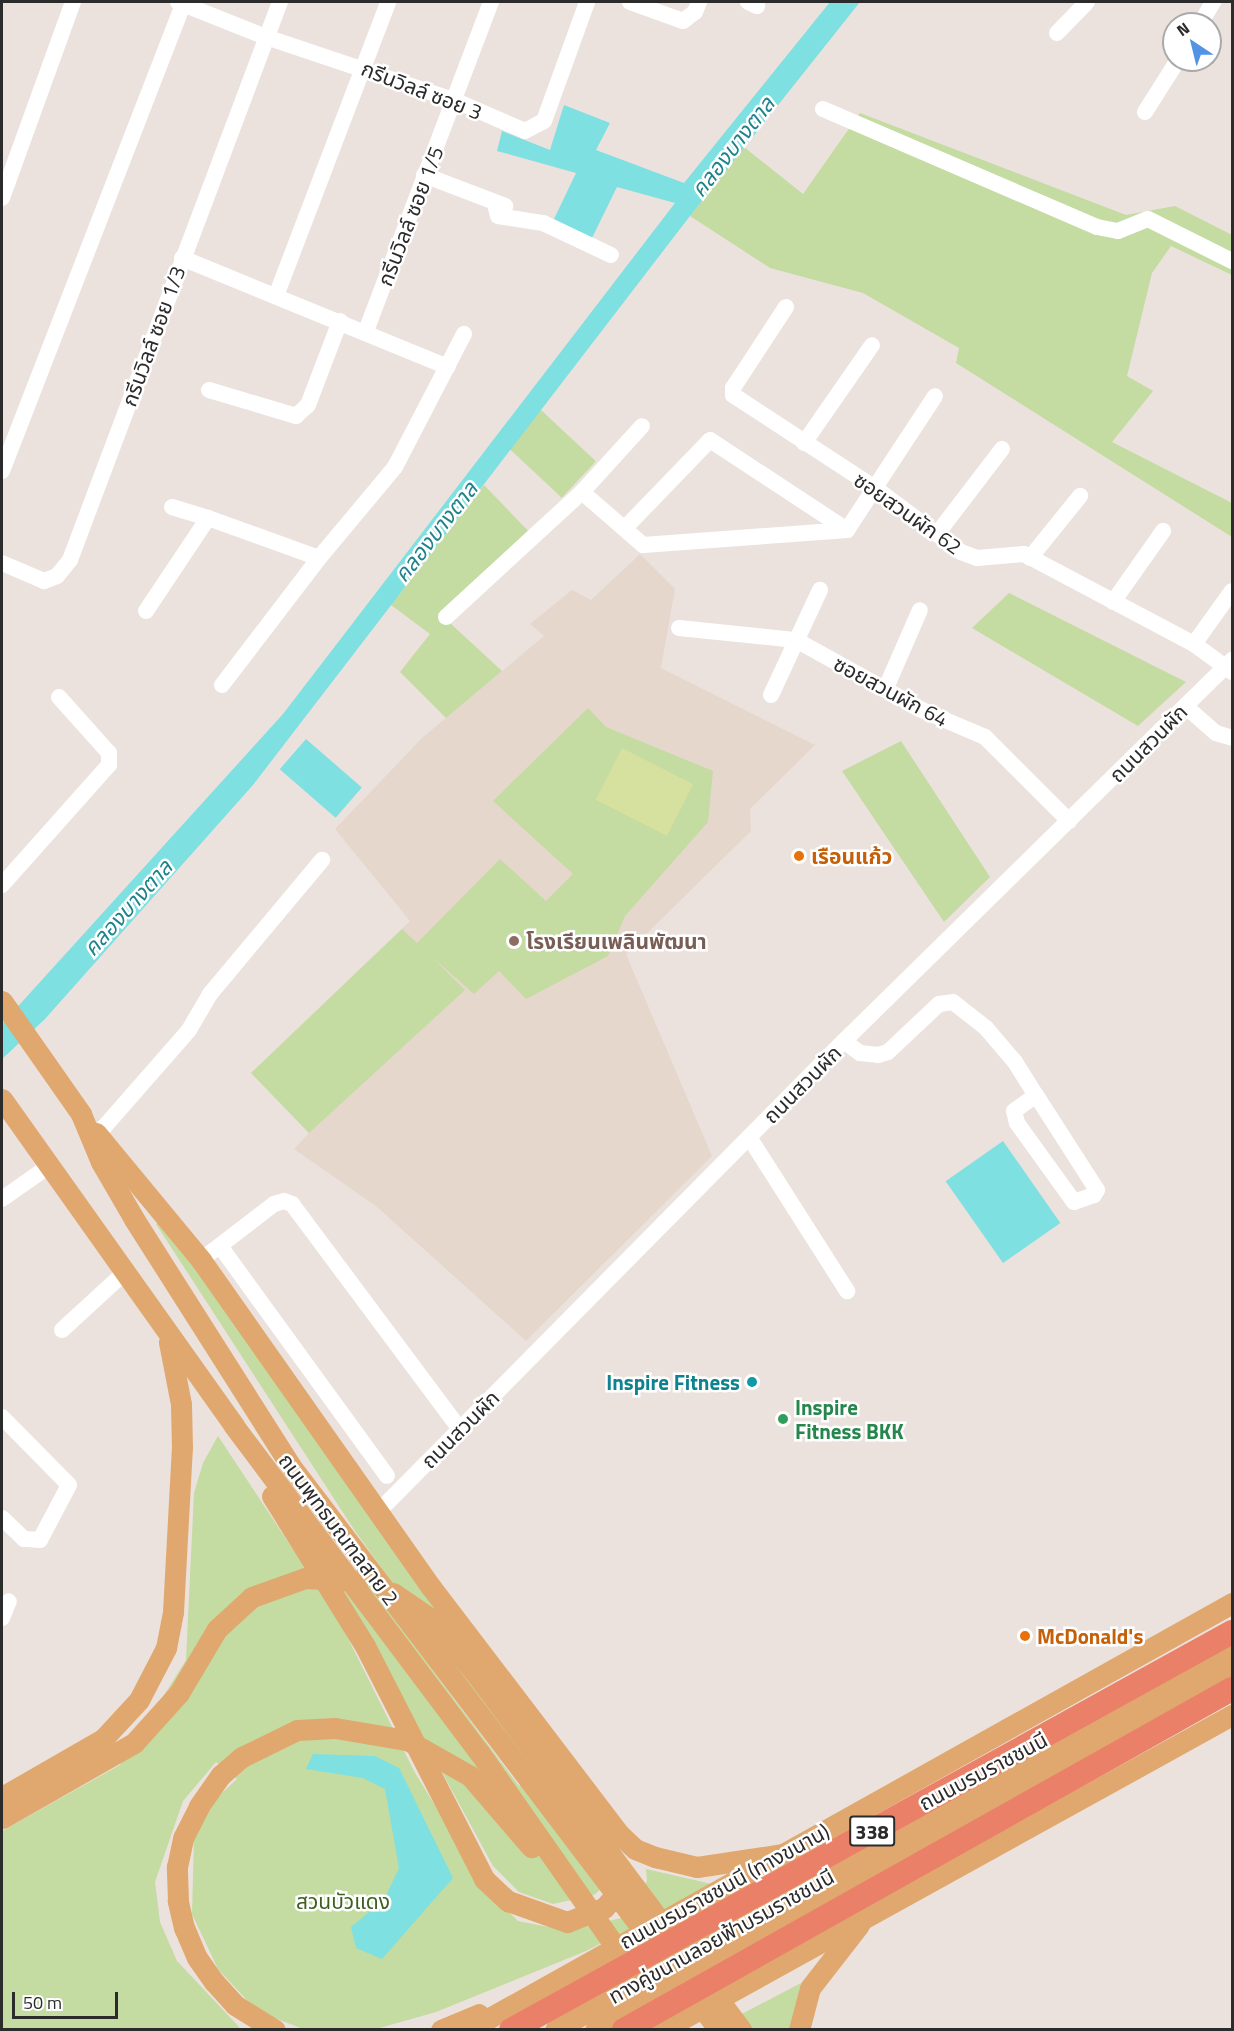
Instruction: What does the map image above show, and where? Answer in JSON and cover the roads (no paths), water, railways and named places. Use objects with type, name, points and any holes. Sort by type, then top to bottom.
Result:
[{"type":"highway","name":"ถนนบรมราชชนนี","points":[[511,2030],[1233,1632]]},
{"type":"highway","name":"338","points":[[624,2030],[1233,1689]]},
{"type":"main road","name":"ถนนพุทธมณฑลสาย 2","points":[[3,1003],[81,1114],[101,1162],[134,1219],[290,1465],[526,1779],[640,1922],[719,2030]]},
{"type":"main road","name":"ถนนพุทธมณฑลสาย 2","points":[[2,1099],[234,1426],[378,1617],[560,1866],[572,1888],[665,2029]]},
{"type":"main road","points":[[81,1114],[201,1260],[377,1512],[619,1834],[635,1849],[655,1857],[697,1867],[783,1854]]},
{"type":"main road","points":[[2,1797],[103,1739],[139,1700],[166,1648],[173,1612],[182,1448],[181,1404],[165,1329]]},
{"type":"main road","points":[[234,1426],[292,1533],[365,1646],[484,1879],[508,1902],[533,1913],[567,1922],[604,1908],[626,1886],[629,1854],[619,1834]]},
{"type":"main road","points":[[2,1818],[134,1743],[155,1724],[179,1693],[217,1629],[252,1597],[305,1578],[335,1577],[383,1588],[431,1619],[472,1670],[741,2030]]},
{"type":"main road","name":"ถนนบรมราชชนนี (ทางขนาน)","points":[[468,2030],[1233,1603]]},
{"type":"main road","name":"ทางคู่ขนานลอยฟ้าบรมราชชนนี","points":[[555,2030],[1233,1649]]},
{"type":"main road","name":"ทางคู่ขนานลอยฟ้าบรมราชชนนี","points":[[595,2030],[1233,1671]]},
{"type":"main road","points":[[665,2029],[866,1915],[1233,1714]]},
{"type":"main road","points":[[275,2030],[235,2005],[197,1958],[184,1928],[178,1900],[177,1867],[183,1838],[199,1806],[221,1775],[265,1743],[297,1730],[369,1731],[407,1740],[470,1776],[551,1871],[572,1888]]},
{"type":"main road","points":[[799,2030],[810,1988],[866,1915]]},
{"type":"main road","points":[[441,2030],[547,1985]]},
{"type":"street","points":[[2,198],[73,2]]},
{"type":"street","points":[[2,471],[182,2]]},
{"type":"street","name":"กรีนวิลล์ ซอย 3","points":[[182,2],[266,37],[364,68],[456,101],[525,131],[537,128],[544,122],[587,2]]},
{"type":"street","name":"กรีนวิลล์ ซอย 1/3","points":[[2,563],[44,581],[66,566],[280,2]]},
{"type":"street","points":[[276,296],[388,2]]},
{"type":"street","name":"กรีนวิลล์ ซอย 1/5","points":[[366,331],[424,175],[456,101],[491,2]]},
{"type":"street","points":[[630,2],[683,21],[695,12],[699,2]]},
{"type":"street","points":[[1057,33],[1088,2]]},
{"type":"street","points":[[1145,112],[1170,72]]},
{"type":"street","points":[[823,109],[1097,227],[1118,231],[1148,219],[1233,261]]},
{"type":"street","points":[[424,175],[495,204],[523,209]]},
{"type":"street","points":[[495,204],[498,216],[543,223],[611,255]]},
{"type":"street","points":[[182,258],[366,331],[448,367]]},
{"type":"street","name":"ซอยสวนผัก 62","points":[[786,307],[733,388],[733,395],[874,488],[967,555],[1013,553],[1030,558],[1194,644],[1230,666]]},
{"type":"street","points":[[209,390],[296,416],[308,405],[340,321]]},
{"type":"street","points":[[222,685],[319,558],[395,467],[464,334]]},
{"type":"street","points":[[804,443],[872,345]]},
{"type":"street","points":[[847,530],[935,396]]},
{"type":"street","points":[[446,617],[582,492],[642,426]]},
{"type":"street","points":[[625,528],[710,440],[847,530]]},
{"type":"street","points":[[937,534],[1002,449]]},
{"type":"street","points":[[582,492],[643,545],[654,546],[847,530]]},
{"type":"street","points":[[1030,558],[1080,496]]},
{"type":"street","points":[[172,507],[319,558]]},
{"type":"street","points":[[146,611],[208,518]]},
{"type":"street","points":[[1113,602],[1163,531]]},
{"type":"street","points":[[771,695],[820,590]]},
{"type":"street","points":[[1194,644],[1233,591]]},
{"type":"street","points":[[885,690],[920,610]]},
{"type":"street","name":"ซอยสวนผัก 64","points":[[679,628],[796,640],[885,690],[985,737],[1069,821]]},
{"type":"street","name":"ถนนสวนผัก","points":[[377,1512],[844,1041],[1185,706],[1230,666]]},
{"type":"street","points":[[2,885],[109,765],[109,753],[59,697]]},
{"type":"street","points":[[1185,706],[1216,733],[1233,738]]},
{"type":"street","points":[[98,1134],[189,1030],[210,994],[322,860]]},
{"type":"street","points":[[844,1041],[860,1053],[878,1055],[888,1052],[939,1004],[953,1002],[986,1028],[1015,1062],[1097,1190],[1094,1196],[1074,1202],[1068,1197],[1017,1123],[1014,1111],[1036,1095]]},
{"type":"street","points":[[749,1137],[847,1291]]},
{"type":"street","points":[[2,1199],[49,1166]]},
{"type":"street","points":[[201,1260],[274,1204],[284,1201],[292,1204],[460,1429]]},
{"type":"street","points":[[220,1246],[387,1476]]},
{"type":"street","points":[[62,1330],[125,1272]]},
{"type":"street","points":[[2,1417],[69,1485],[40,1540],[24,1539],[2,1518]]},
{"type":"street","points":[[2,1618],[9,1601]]},
{"type":"water","name":"คลองบางตาล","points":[[830,2],[860,2],[690,216],[253,785],[45,1019],[2,1059],[2,1024],[283,714],[675,203],[617,187],[592,238],[554,219],[576,173],[497,151],[502,131],[550,150],[564,105],[610,123],[596,150],[684,183]]},
{"type":"water","points":[[306,739],[362,788],[336,818],[280,769]]},
{"type":"water","points":[[1003,1141],[1060,1223],[1003,1263],[946,1181]]},
{"type":"water","points":[[313,1754],[375,1756],[399,1768],[453,1878],[382,1959],[356,1948],[351,1927],[384,1900],[399,1868],[385,1789],[363,1778],[306,1769]]},
{"type":"place","name":"เรือนแก้ว","points":[[799,856]]},
{"type":"place","name":"โรงเรียนเพลินพัฒนา","points":[[514,941]]},
{"type":"place","name":"Inspire Fitness","points":[[752,1382]]},
{"type":"place","name":"Inspire Fitness BKK","points":[[783,1419]]},
{"type":"place","name":"McDonald's","points":[[1025,1636]]},
{"type":"park label","name":"สวนบัวแดง","points":[[343,1901]]}]
